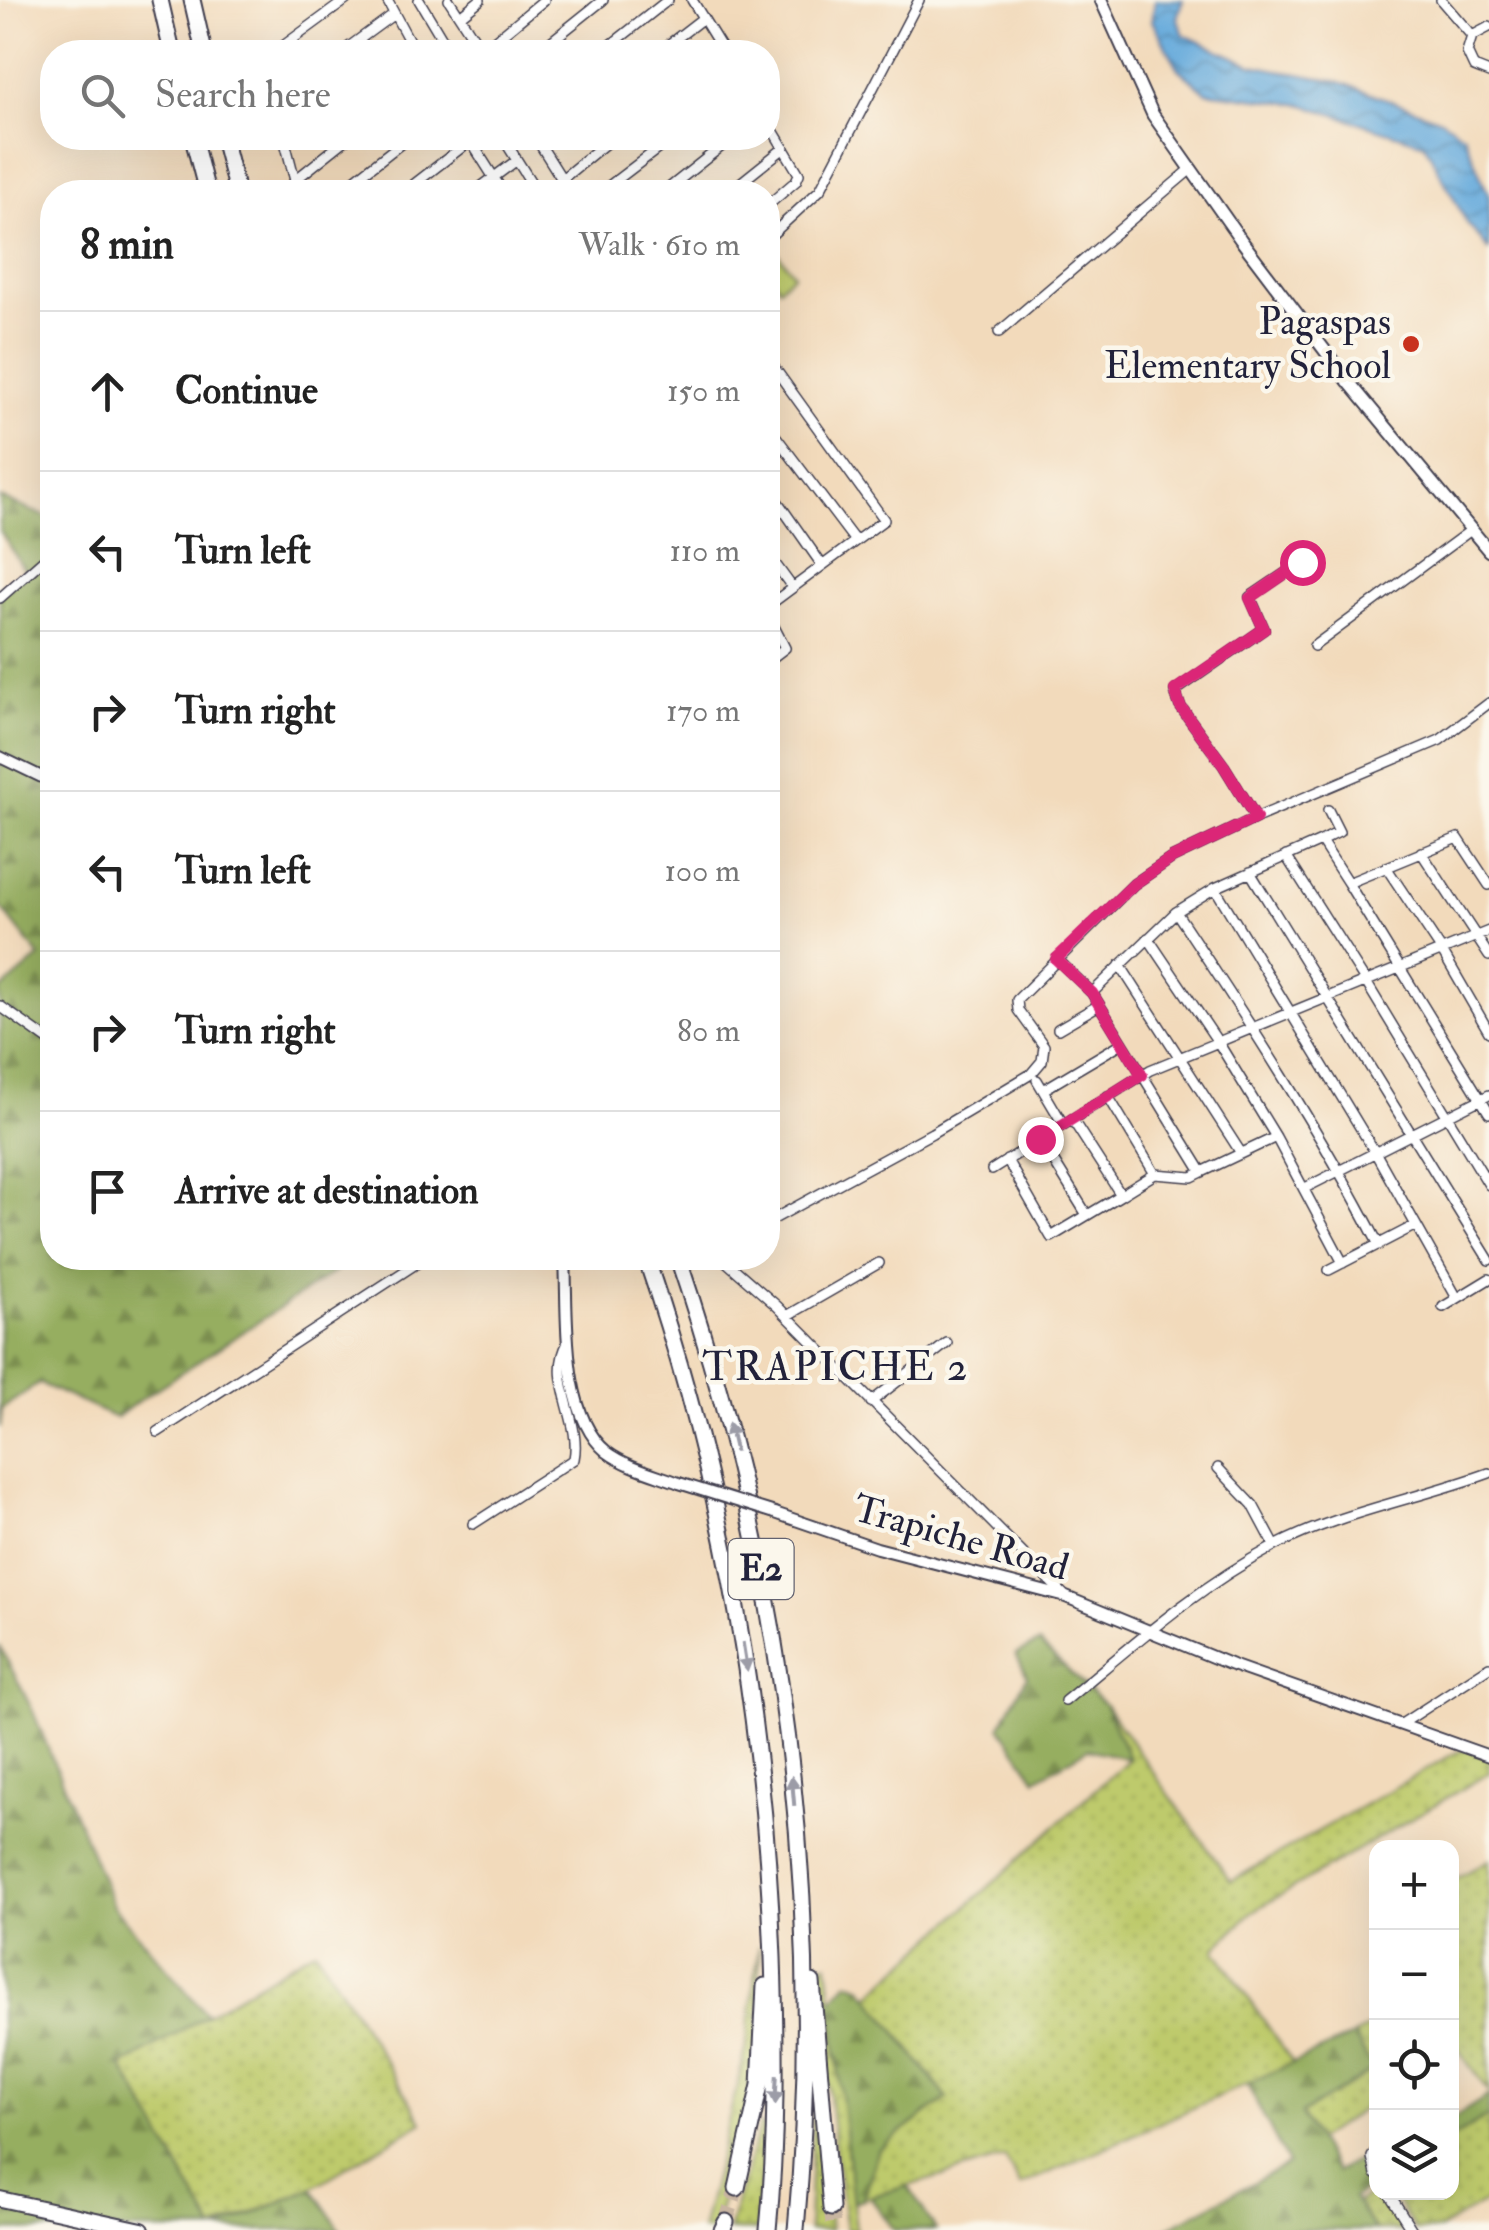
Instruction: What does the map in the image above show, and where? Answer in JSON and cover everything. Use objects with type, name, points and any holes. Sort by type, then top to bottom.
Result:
[{"type":"highway","points":[[160,0],[169,40]]},
{"type":"highway","points":[[192,0],[201,40]]},
{"type":"highway","points":[[196,150],[204,180]]},
{"type":"highway","points":[[226,150],[234,180]]},
{"type":"highway","name":"E2","points":[[650,1270],[699,1432],[721,1527],[759,1756],[770,1887],[777,2072],[768,2230]]},
{"type":"highway","name":"E2","points":[[682,1270],[730,1424],[776,1644],[790,1756],[802,1888],[804,2076],[796,2230]]},
{"type":"highway","points":[[736,2188],[760,2086],[770,1887]]},
{"type":"highway","points":[[802,1888],[831,2208]]},
{"type":"main road","points":[[1102,0],[1153,115],[1348,381],[1489,551]]},
{"type":"main road","points":[[0,2199],[142,2230]]},
{"type":"street","points":[[291,40],[346,0]]},
{"type":"street","points":[[387,0],[408,40]]},
{"type":"street","points":[[419,0],[443,40]]},
{"type":"street","points":[[450,0],[475,40]]},
{"type":"street","points":[[460,16],[480,0]]},
{"type":"street","points":[[496,40],[544,0]]},
{"type":"street","points":[[553,40],[602,0]]},
{"type":"street","points":[[617,40],[668,0]]},
{"type":"street","points":[[692,0],[714,40]]},
{"type":"street","points":[[780,227],[820,190],[919,0]]},
{"type":"street","points":[[1442,0],[1472,36]]},
{"type":"street","points":[[358,40],[394,14]]},
{"type":"street","points":[[674,40],[702,18]]},
{"type":"street","points":[[1489,27],[1472,36],[1468,44],[1469,60],[1489,73]]},
{"type":"street","points":[[780,142],[799,174],[780,195]]},
{"type":"street","points":[[744,180],[784,148]]},
{"type":"street","points":[[288,150],[294,180]]},
{"type":"street","points":[[295,180],[333,150]]},
{"type":"street","points":[[354,180],[393,150]]},
{"type":"street","points":[[419,180],[456,150]]},
{"type":"street","points":[[476,150],[494,178]]},
{"type":"street","points":[[510,150],[530,180]]},
{"type":"street","points":[[544,150],[562,179],[597,150]]},
{"type":"street","points":[[617,180],[656,150]]},
{"type":"street","points":[[679,180],[717,150]]},
{"type":"street","points":[[491,180],[517,160]]},
{"type":"street","points":[[999,332],[1191,169]]},
{"type":"street","points":[[780,376],[884,520],[780,596]]},
{"type":"street","points":[[780,442],[856,541]]},
{"type":"street","points":[[780,508],[822,565]]},
{"type":"street","points":[[1314,646],[1471,530]]},
{"type":"street","points":[[1256,818],[1180,706],[1175,690],[1264,629],[1250,598],[1302,562]]},
{"type":"street","points":[[0,598],[40,563]]},
{"type":"street","points":[[780,570],[792,587]]},
{"type":"street","points":[[780,1215],[1031,1074],[1042,1060],[1044,1046],[1018,1010],[1017,1000],[1134,884],[1172,858],[1256,818],[1440,740],[1489,704]]},
{"type":"street","points":[[0,757],[40,776]]},
{"type":"street","points":[[1092,993],[1176,912],[1214,888],[1338,832],[1328,810]]},
{"type":"street","points":[[1348,883],[1458,838],[1489,884]]},
{"type":"street","points":[[1320,841],[1484,1097],[1489,1114]]},
{"type":"street","points":[[1421,852],[1489,956]]},
{"type":"street","points":[[1286,856],[1489,1185]]},
{"type":"street","points":[[1386,867],[1442,951],[1489,1032]]},
{"type":"street","points":[[1250,872],[1489,1260]]},
{"type":"street","points":[[1214,888],[1376,1152],[1457,1298]]},
{"type":"street","points":[[1176,912],[1340,1170],[1379,1244]]},
{"type":"street","points":[[992,1170],[1142,1075],[1489,931]]},
{"type":"street","points":[[1148,938],[1276,1137],[1344,1263]]},
{"type":"street","points":[[1056,959],[1092,993],[1202,1172]]},
{"type":"street","points":[[1120,966],[1241,1153]]},
{"type":"street","points":[[1058,1028],[1099,1005]]},
{"type":"street","points":[[0,1006],[40,1034]]},
{"type":"street","points":[[1043,1090],[1122,1044]]},
{"type":"street","points":[[1037,1080],[1121,1194]]},
{"type":"street","points":[[1108,1096],[1155,1174]]},
{"type":"street","points":[[1305,1188],[1484,1097]]},
{"type":"street","points":[[1007,1160],[1050,1237],[1155,1174],[1192,1177],[1276,1137]]},
{"type":"street","points":[[1040,1139],[1088,1214]]},
{"type":"street","points":[[1329,1270],[1416,1226]]},
{"type":"street","points":[[786,1316],[879,1263]]},
{"type":"street","points":[[158,1432],[407,1270]]},
{"type":"street","name":"Trapiche Road","points":[[566,1270],[574,1390],[581,1413],[605,1450],[626,1463],[877,1548],[1066,1597],[1232,1665],[1488,1754]]},
{"type":"street","points":[[735,1270],[1066,1597]]},
{"type":"street","points":[[1444,1307],[1489,1279]]},
{"type":"street","points":[[473,1524],[574,1458],[575,1434],[563,1386],[562,1362],[564,1346],[570,1341]]},
{"type":"street","points":[[871,1402],[947,1344]]},
{"type":"street","points":[[1218,1468],[1254,1505],[1275,1546]]},
{"type":"street","points":[[1066,1702],[1148,1630],[1275,1546],[1376,1507],[1489,1473]]},
{"type":"street","points":[[1403,1723],[1489,1667]]},
{"type":"street","points":[[1393,2200],[1412,2230]]},
{"type":"green space","points":[[780,256],[794,274],[780,286]]},
{"type":"green space","points":[[0,498],[40,514],[40,957],[0,906],[0,589],[27,574],[0,531]]},
{"type":"green space","points":[[40,957],[40,1270],[337,1270],[116,1418],[39,1383],[2,1409],[0,1428],[0,991]]},
{"type":"green space","points":[[1039,1643],[1105,1705],[1129,1759],[1088,1749],[1036,1779],[1000,1727],[1027,1676],[1016,1654]]},
{"type":"green space","points":[[0,1646],[32,1709],[113,1906],[207,2015],[122,2066],[214,2230],[2,2230]]},
{"type":"green space","points":[[1105,1705],[1231,1881],[1457,1752],[1470,1748],[1489,1756],[1489,1773],[1252,1912],[1215,1949],[1293,2063],[1020,2186],[1005,2158],[863,2199],[879,2149],[947,2098],[869,1996],[1129,1759]]},
{"type":"green space","points":[[1489,1860],[1489,2093],[1459,2050],[1459,1877]]},
{"type":"green space","points":[[759,1946],[760,2038],[747,2119],[713,2230],[701,2230],[746,2050]]},
{"type":"green space","points":[[315,1949],[423,2122],[312,2188],[214,2230],[122,2066]]},
{"type":"green space","points":[[828,1963],[856,2230],[846,2230],[831,2117],[817,1964]]},
{"type":"green space","points":[[849,1982],[861,1986],[947,2098],[878,2150],[863,2199],[853,2202],[831,2001]]},
{"type":"green space","points":[[1369,2028],[1369,2064],[1354,2035]]},
{"type":"green space","points":[[1354,2035],[1369,2063],[1369,2072],[1301,2114],[1336,2172],[1369,2154],[1369,2188],[1353,2198],[1375,2230],[1164,2230],[1288,2164],[1247,2084]]},
{"type":"green space","points":[[1369,2072],[1369,2105],[1316,2141],[1301,2114]]},
{"type":"green space","points":[[1489,2095],[1489,2115],[1459,2134],[1459,2114]]},
{"type":"green space","points":[[813,2099],[821,2148],[830,2230],[808,2230]]},
{"type":"green space","points":[[1489,2115],[1489,2199],[1438,2230],[1415,2230],[1396,2200],[1459,2200],[1459,2134]]},
{"type":"green space","points":[[760,2124],[765,2126],[757,2230],[728,2230]]},
{"type":"green space","points":[[908,2186],[936,2230],[894,2230],[870,2197]]},
{"type":"green space","points":[[312,2188],[341,2230],[217,2230]]},
{"type":"green space","points":[[1369,2194],[1369,2200],[1388,2200],[1407,2230],[1375,2230],[1357,2203]]},
{"type":"water","points":[[1155,0],[1183,0],[1177,17],[1184,35],[1252,65],[1340,82],[1441,119],[1464,135],[1489,197],[1489,250],[1467,223],[1424,143],[1304,105],[1206,92],[1179,69],[1152,21]]},
{"type":"tunnel","points":[[726,2222],[737,2188]]},
{"type":"tunnel","points":[[831,2208],[834,2230]]},
{"type":"place","name":"Pagaspas Elementary School","points":[[1411,344]]},
{"type":"district","name":"TRAPICHE 2","points":[[836,1367]]},
{"type":"route","points":[[1040,1139],[1142,1075],[1092,993],[1056,959],[1134,884],[1172,858],[1256,818],[1180,706],[1175,690],[1264,629],[1250,598],[1302,562]]}]
